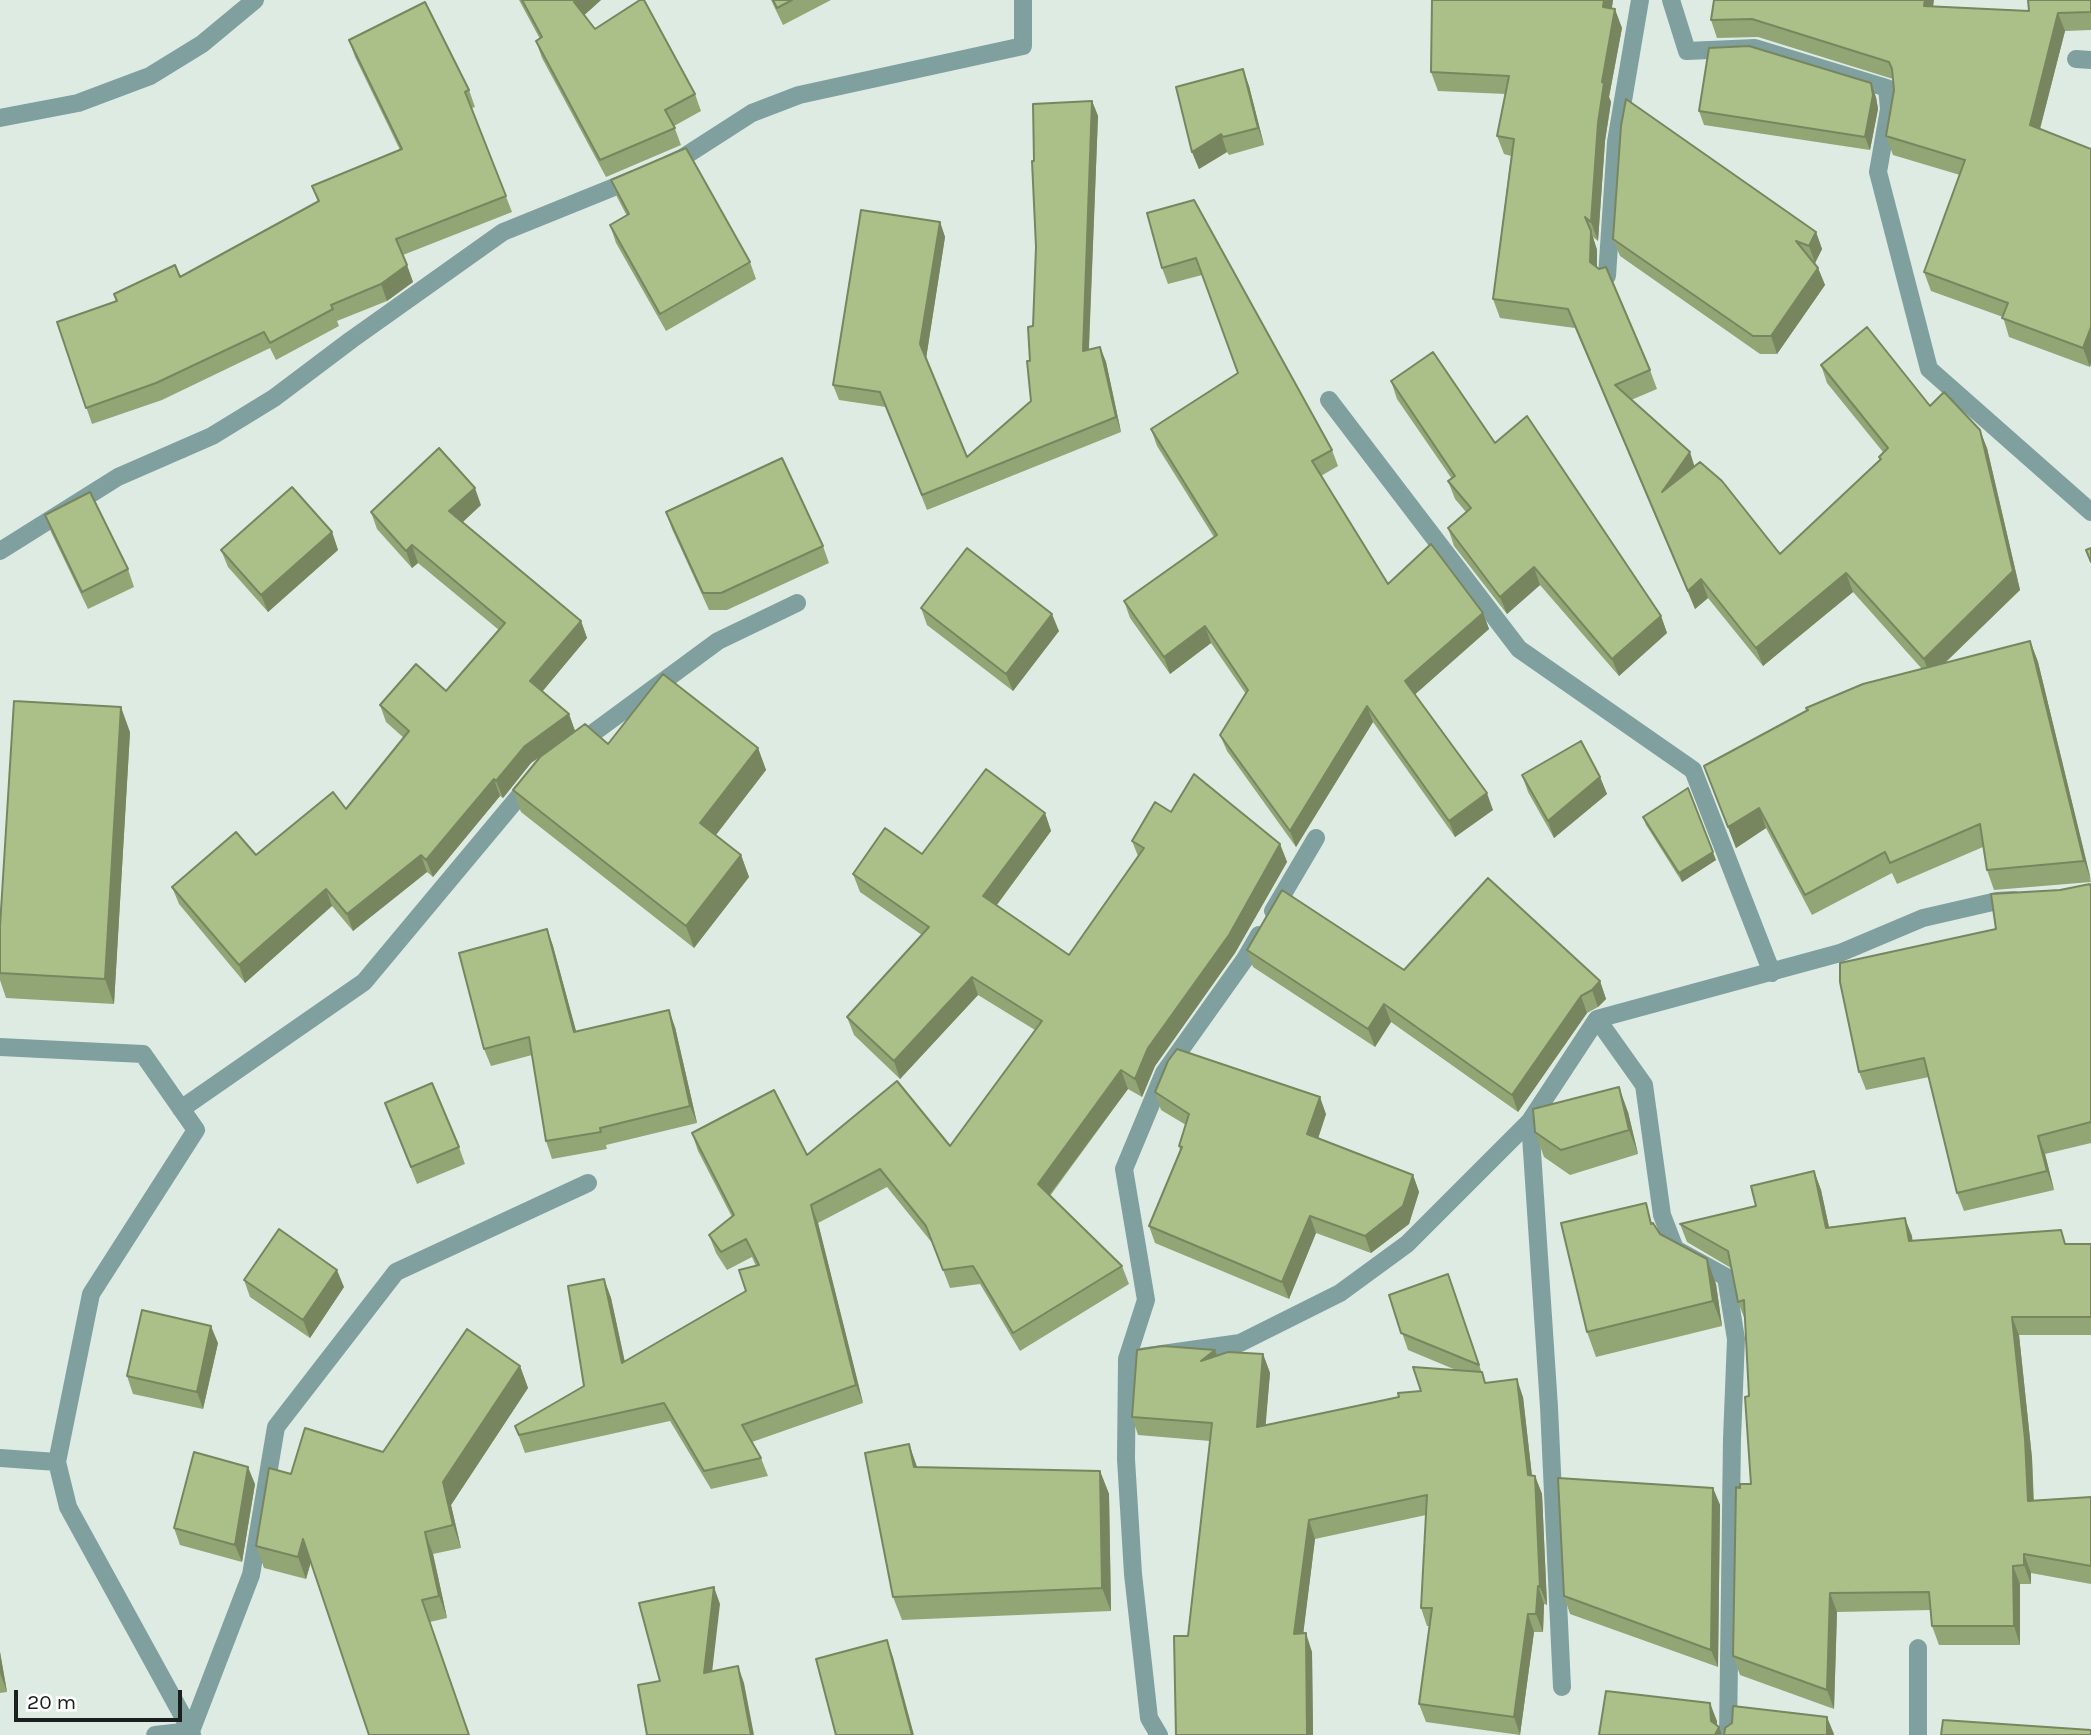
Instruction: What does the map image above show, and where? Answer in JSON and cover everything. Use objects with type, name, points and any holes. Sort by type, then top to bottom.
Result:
[{"type":"street","points":[[0,118],[78,103],[150,76],[202,44],[256,0]]},
{"type":"street","points":[[0,551],[118,477],[212,436],[274,398],[503,232],[682,158],[752,113],[788,100],[1023,47],[1023,0]]},
{"type":"street","points":[[1607,276],[1616,142],[1640,0]]},
{"type":"street","points":[[1671,0],[1687,51],[1755,48],[1887,88],[1889,109],[1878,172],[1929,369],[2091,512]]},
{"type":"street","points":[[1329,400],[1519,649],[1693,770],[1772,973]]},
{"type":"street","points":[[563,755],[718,641],[797,603]]},
{"type":"street","points":[[181,1109],[364,982],[541,771]]},
{"type":"street","points":[[1160,1735],[1149,1718],[1133,1574],[1126,1459],[1127,1359],[1146,1300],[1124,1170],[1164,1073],[1245,959],[1316,838]]},
{"type":"street","points":[[1127,1359],[1240,1343],[1340,1293],[1407,1244],[1530,1121],[1597,1020],[1840,953],[1923,919],[1997,901],[2025,899]]},
{"type":"street","points":[[1597,1020],[1644,1085],[1662,1215],[1675,1249],[1726,1277],[1736,1339],[1728,1735]]},
{"type":"street","points":[[0,1047],[143,1054],[196,1130],[91,1294],[57,1462],[68,1507],[192,1733]]},
{"type":"street","points":[[1530,1121],[1549,1407],[1562,1687]]},
{"type":"street","points":[[192,1733],[251,1575],[276,1427],[396,1272],[588,1183]]},
{"type":"street","points":[[0,1458],[57,1462]]},
{"type":"street","points":[[1918,1648],[1918,1735]]},
{"type":"street","points":[[155,1735],[192,1733]]},
{"type":"building","points":[[522,0],[576,0],[574,2],[595,29],[644,0],[695,94],[665,110],[675,128],[600,160],[536,41],[542,37]]},
{"type":"building","points":[[773,0],[792,0],[777,8]]},
{"type":"building","points":[[1432,0],[1604,0],[1603,7],[1615,9],[1602,82],[1591,222],[1585,217],[1591,231],[1590,262],[1599,269],[1606,267],[1650,370],[1615,385],[1690,452],[1662,492],[1700,462],[1722,481],[1780,554],[1881,459],[1879,457],[1888,448],[1821,365],[1867,327],[1930,406],[1944,392],[1980,430],[2013,571],[1924,659],[1846,573],[1756,648],[1701,579],[1688,591],[1568,309],[1493,299],[1514,139],[1497,136],[1509,76],[1431,72]]},
{"type":"building","points":[[1714,0],[1925,0],[1924,6],[2029,11],[2028,0],[2091,0],[2091,12],[2058,13],[2030,125],[2091,149],[2091,327],[2083,348],[2002,318],[2008,303],[1924,272],[1965,160],[1886,136],[1894,90],[1889,62],[1752,19],[1711,20]]},
{"type":"building","points":[[425,2],[469,90],[465,92],[506,196],[396,239],[407,265],[381,284],[331,305],[333,309],[270,343],[264,332],[156,383],[86,408],[57,322],[117,301],[114,294],[175,265],[180,277],[319,201],[312,186],[402,149],[349,40]]},
{"type":"building","points":[[1749,46],[1871,83],[1873,95],[1865,137],[1699,111],[1709,48]]},
{"type":"building","points":[[1243,69],[1258,128],[1223,137],[1221,134],[1192,152],[1176,87]]},
{"type":"building","points":[[1626,99],[1816,232],[1809,246],[1796,241],[1818,268],[1771,336],[1753,336],[1613,239],[1621,126]]},
{"type":"building","points":[[1092,101],[1083,351],[1100,347],[1116,417],[922,495],[880,392],[833,385],[861,210],[940,222],[920,344],[967,457],[1031,401],[1027,361],[1030,361],[1028,327],[1033,326],[1036,247],[1032,161],[1033,104]]},
{"type":"building","points":[[686,148],[750,262],[660,314],[610,225],[629,214],[611,180]]},
{"type":"building","points":[[1194,200],[1332,450],[1312,461],[1388,584],[1431,544],[1483,613],[1405,681],[1487,793],[1449,821],[1367,706],[1290,831],[1220,735],[1248,690],[1205,626],[1164,657],[1124,601],[1217,535],[1151,429],[1238,373],[1196,258],[1162,268],[1147,213]]},
{"type":"building","points":[[1433,352],[1495,443],[1527,416],[1661,616],[1612,659],[1534,567],[1500,597],[1448,528],[1471,508],[1448,481],[1455,476],[1391,381]]},
{"type":"building","points":[[439,448],[475,488],[449,511],[581,621],[530,681],[569,714],[525,746],[426,860],[421,855],[347,914],[326,889],[239,965],[172,887],[236,832],[256,855],[333,792],[346,809],[409,731],[380,705],[416,664],[446,691],[505,623],[412,545],[406,551],[371,512]]},
{"type":"building","points":[[782,458],[823,546],[721,593],[703,593],[666,512]]},
{"type":"building","points":[[292,487],[332,532],[261,595],[221,550]]},
{"type":"building","points":[[90,492],[128,569],[82,592],[45,515]]},
{"type":"building","points":[[967,548],[1052,614],[1006,674],[921,608]]},
{"type":"building","points":[[2091,548],[2091,562],[2086,550]]},
{"type":"building","points":[[2030,641],[2084,861],[1987,870],[1980,824],[1890,863],[1885,852],[1805,895],[1759,808],[1728,827],[1704,766],[1808,710],[1806,708],[1863,684]]},
{"type":"building","points":[[663,674],[758,748],[700,823],[741,855],[686,926],[513,790],[540,757],[585,724],[608,744]]},
{"type":"building","points":[[14,701],[121,707],[105,979],[0,973],[0,926]]},
{"type":"building","points":[[1581,741],[1600,777],[1548,821],[1522,775]]},
{"type":"building","points":[[986,769],[1045,813],[983,896],[1069,955],[1144,848],[1132,841],[1155,802],[1171,812],[1194,774],[1280,844],[1229,935],[1148,1048],[1135,1079],[1121,1070],[1038,1184],[1122,1266],[1013,1333],[973,1266],[943,1270],[926,1226],[880,1169],[811,1205],[856,1385],[742,1425],[761,1458],[704,1471],[664,1403],[519,1435],[515,1426],[584,1386],[568,1286],[604,1279],[622,1363],[746,1291],[739,1270],[759,1265],[746,1239],[721,1252],[709,1235],[734,1215],[692,1133],[774,1090],[807,1155],[897,1081],[950,1146],[1042,1021],[972,977],[894,1061],[847,1017],[929,927],[853,874],[885,828],[922,854]]},
{"type":"building","points":[[1688,788],[1713,852],[1679,873],[1643,817]]},
{"type":"building","points":[[1488,878],[1600,981],[1592,990],[1581,996],[1512,1095],[1384,1004],[1368,1029],[1247,950],[1282,890],[1404,970]]},
{"type":"building","points":[[2090,884],[2091,1122],[2038,1136],[2047,1171],[1957,1193],[1924,1058],[1859,1072],[1840,982],[1840,963],[1996,929],[1991,894],[2060,890]]},
{"type":"building","points":[[547,929],[574,1032],[669,1010],[690,1106],[600,1128],[601,1132],[546,1141],[529,1037],[484,1049],[459,953]]},
{"type":"building","points":[[1177,1049],[1320,1097],[1307,1134],[1413,1175],[1403,1206],[1365,1236],[1310,1216],[1282,1282],[1149,1226],[1182,1147],[1179,1146],[1189,1114],[1155,1092],[1168,1061]]},
{"type":"building","points":[[432,1083],[459,1147],[411,1167],[385,1103]]},
{"type":"building","points":[[1619,1087],[1629,1130],[1561,1150],[1535,1132],[1533,1109]]},
{"type":"building","points":[[1814,1171],[1826,1228],[1905,1218],[1909,1241],[2061,1230],[2065,1244],[2091,1244],[2091,1317],[2012,1317],[2025,1439],[2028,1501],[2091,1497],[2091,1566],[2024,1554],[2024,1565],[2013,1566],[2014,1626],[1932,1626],[1929,1592],[1830,1593],[1827,1690],[1733,1656],[1736,1487],[1740,1488],[1740,1484],[1751,1484],[1745,1397],[1749,1396],[1744,1300],[1738,1302],[1728,1251],[1680,1224],[1756,1206],[1751,1186]]},
{"type":"building","points":[[1646,1203],[1651,1224],[1653,1223],[1660,1234],[1707,1259],[1713,1301],[1587,1332],[1561,1223]]},
{"type":"building","points":[[279,1229],[337,1270],[303,1320],[244,1280]]},
{"type":"building","points":[[1448,1274],[1479,1365],[1401,1333],[1389,1295]]},
{"type":"building","points":[[142,1310],[211,1326],[197,1392],[127,1376]]},
{"type":"building","points":[[467,1329],[520,1366],[443,1482],[453,1525],[425,1532],[439,1596],[422,1600],[469,1735],[369,1735],[303,1539],[298,1557],[256,1546],[269,1468],[291,1474],[305,1428],[383,1452]]},
{"type":"building","points":[[1163,1346],[1215,1350],[1201,1361],[1228,1352],[1263,1354],[1257,1427],[1399,1397],[1398,1393],[1421,1391],[1413,1367],[1482,1372],[1485,1383],[1517,1379],[1528,1475],[1535,1476],[1540,1587],[1538,1586],[1536,1614],[1528,1614],[1514,1717],[1419,1704],[1432,1608],[1421,1608],[1427,1495],[1309,1520],[1294,1634],[1306,1633],[1307,1735],[1176,1735],[1174,1636],[1188,1636],[1212,1423],[1132,1417],[1137,1350]]},
{"type":"building","points":[[909,1444],[914,1467],[1100,1471],[1102,1588],[893,1597],[865,1453]]},
{"type":"building","points":[[194,1452],[248,1467],[235,1545],[174,1528]]},
{"type":"building","points":[[1558,1478],[1713,1488],[1711,1650],[1564,1596]]},
{"type":"building","points":[[714,1587],[704,1673],[738,1666],[751,1735],[647,1735],[638,1685],[660,1681],[639,1603]]},
{"type":"building","points":[[887,1640],[912,1735],[836,1735],[816,1659]]},
{"type":"building","points":[[1606,1691],[1710,1703],[1711,1721],[1719,1727],[1715,1735],[1599,1735]]},
{"type":"building","points":[[1733,1706],[1827,1717],[1827,1735],[1724,1735],[1725,1728],[1732,1723]]},
{"type":"building","points":[[1943,1720],[2091,1730],[2091,1735],[1941,1735]]}]
